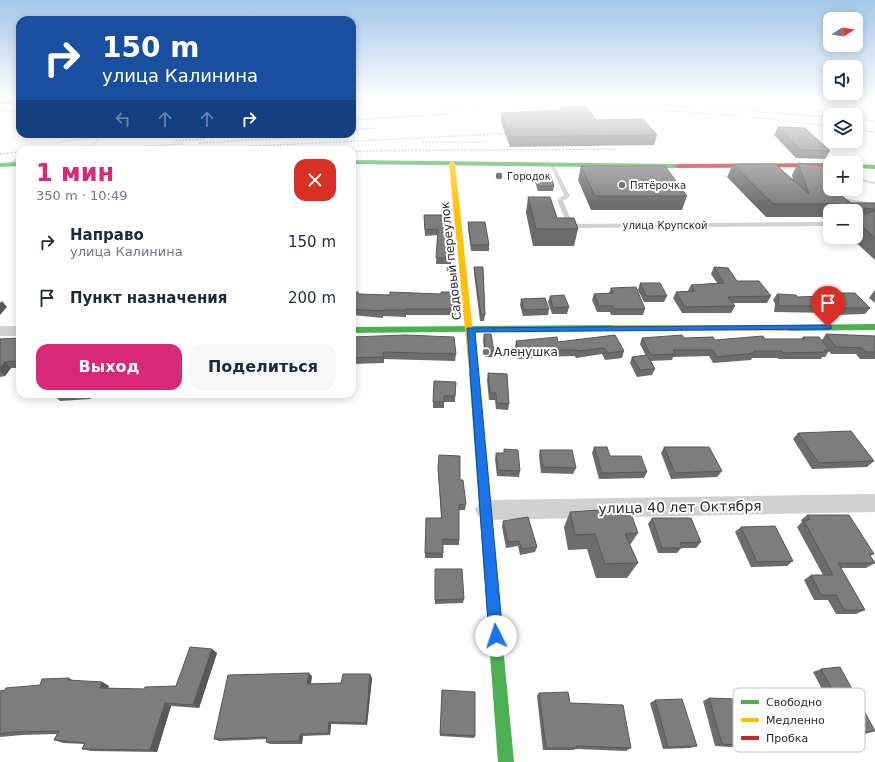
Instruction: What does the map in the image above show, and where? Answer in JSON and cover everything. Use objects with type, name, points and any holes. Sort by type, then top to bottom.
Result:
[{"type":"street","points":[[356,162],[823,167]]},
{"type":"street","name":"Садовый переулок","points":[[452,163],[470,330],[506,762]]},
{"type":"street","points":[[0,165],[16,164]]},
{"type":"street","points":[[863,166],[875,167]]},
{"type":"street","points":[[356,330],[875,327]]},
{"type":"street","points":[[0,331],[16,331]]},
{"type":"street","name":"улица 40 лет Октября","points":[[486,510],[875,503]]},
{"type":"lane","name":"улица Крупской","points":[[552,165],[567,196],[560,200],[571,226],[823,224]]},
{"type":"lane","points":[[863,180],[875,183]]},
{"type":"lane","points":[[838,196],[839,198],[875,205]]},
{"type":"path","points":[[65,141],[99,138]]},
{"type":"path","points":[[92,146],[99,138]]},
{"type":"building","points":[[510,135],[657,135],[511,137]]},
{"type":"building","points":[[786,135],[812,135],[823,145],[823,148],[827,148],[830,151],[801,150]]},
{"type":"building","points":[[798,163],[823,166],[823,196],[843,196],[851,203],[875,203],[875,238],[863,227],[863,204],[773,204],[733,164],[775,164],[809,194]],"holes":[[[864,208],[873,209],[874,211],[864,214]]]},
{"type":"building","points":[[581,166],[665,166],[687,196],[595,196]]},
{"type":"building","points":[[535,174],[550,174],[554,186],[538,186]]},
{"type":"building","points":[[528,197],[550,197],[557,218],[574,218],[578,229],[536,229]]},
{"type":"building","points":[[424,215],[445,215],[446,222],[450,222],[451,258],[436,258],[438,229],[425,230]]},
{"type":"building","points":[[468,222],[485,222],[489,245],[471,245]]},
{"type":"building","points":[[474,267],[483,267],[485,315],[481,315]]},
{"type":"building","points":[[714,267],[728,268],[737,281],[759,281],[771,296],[728,297],[735,306],[685,307],[676,292],[695,291],[691,285],[724,283]]},
{"type":"building","points":[[640,283],[660,283],[667,296],[646,296]]},
{"type":"building","points":[[636,287],[645,309],[613,309],[612,306],[599,306],[594,294],[613,293],[611,288]]},
{"type":"building","points":[[356,292],[358,292],[358,294],[390,295],[390,292],[441,294],[441,292],[456,292],[457,309],[406,309],[382,311],[356,309]]},
{"type":"building","points":[[825,293],[855,293],[870,308],[839,308],[838,306],[778,306],[779,297],[777,294],[796,295],[797,297],[828,296]]},
{"type":"building","points":[[564,295],[569,307],[553,308],[550,296]]},
{"type":"building","points":[[545,298],[549,309],[524,310],[521,299]]},
{"type":"building","points":[[484,334],[491,334],[494,351],[485,351]]},
{"type":"building","points":[[826,334],[875,336],[875,352],[866,352],[862,348],[836,347]]},
{"type":"building","points":[[405,335],[454,337],[456,354],[383,352],[383,357],[356,358],[356,337]]},
{"type":"building","points":[[615,335],[624,351],[608,353],[604,348],[578,351],[535,350],[535,352],[520,353],[516,341],[557,337],[558,342]]},
{"type":"building","points":[[682,335],[684,338],[713,337],[715,340],[763,336],[765,339],[805,339],[803,337],[819,337],[830,351],[824,350],[826,352],[783,353],[782,351],[753,351],[755,353],[717,357],[713,350],[673,350],[675,354],[651,355],[642,338]]},
{"type":"building","points":[[16,338],[16,361],[5,362],[0,368],[0,339]]},
{"type":"building","points":[[647,355],[655,369],[640,370],[632,357]]},
{"type":"building","points":[[488,373],[507,374],[509,404],[497,403],[496,393],[490,393]]},
{"type":"building","points":[[434,381],[456,382],[455,396],[444,396],[444,402],[433,402]]},
{"type":"building","points":[[851,431],[874,461],[819,463],[798,433]]},
{"type":"building","points":[[594,447],[607,447],[610,456],[641,456],[647,472],[602,473]]},
{"type":"building","points":[[664,447],[709,447],[722,471],[675,473]]},
{"type":"building","points":[[504,449],[518,450],[520,471],[498,470],[496,453],[504,453]]},
{"type":"building","points":[[540,450],[572,450],[576,468],[543,467]]},
{"type":"building","points":[[439,455],[460,456],[460,480],[463,480],[466,504],[459,505],[459,540],[443,539],[443,553],[425,553],[426,518],[442,518],[438,469]]},
{"type":"building","points":[[629,508],[638,533],[625,534],[638,563],[605,564],[595,534],[575,535],[570,512]]},
{"type":"building","points":[[807,515],[849,515],[874,554],[869,554],[875,563],[838,563],[865,610],[844,610],[836,595],[821,595],[811,575],[833,575],[804,521],[810,519]]},
{"type":"building","points":[[528,517],[537,547],[522,549],[519,541],[508,542],[503,521]]},
{"type":"building","points":[[652,518],[691,518],[701,542],[680,543],[682,548],[662,548]]},
{"type":"building","points":[[775,526],[793,561],[757,562],[741,527]]},
{"type":"building","points":[[435,569],[462,569],[464,599],[435,600]]},
{"type":"building","points":[[190,647],[212,649],[193,705],[165,703],[150,750],[82,749],[85,743],[54,740],[59,731],[12,732],[0,734],[0,691],[5,690],[6,688],[40,685],[42,679],[69,678],[68,680],[102,682],[100,688],[144,689],[145,687],[176,686]]},
{"type":"building","points":[[840,667],[851,688],[831,688],[821,669]]},
{"type":"building","points":[[309,673],[307,684],[341,683],[343,674],[370,674],[366,723],[329,722],[328,733],[300,734],[299,741],[266,742],[267,737],[214,739],[228,675]]},
{"type":"building","points":[[442,690],[475,692],[475,736],[440,734]]},
{"type":"building","points":[[568,692],[570,703],[623,705],[631,748],[576,746],[577,748],[546,748],[539,693]]},
{"type":"building","points":[[709,698],[733,699],[733,745],[722,744]]},
{"type":"building","points":[[682,699],[697,746],[668,747],[655,700]]},
{"type":"building","points":[[865,713],[875,731],[865,732]]},
{"type":"railway","points":[[255,146],[485,135]]},
{"type":"railway","points":[[199,143],[284,138]]},
{"type":"railway","points":[[175,141],[205,139]]},
{"type":"railway","points":[[422,142],[486,142]]},
{"type":"railway","points":[[150,146],[183,144]]},
{"type":"railway","points":[[356,151],[617,149]]},
{"type":"railway","points":[[0,154],[16,152]]},
{"type":"traffic: fast","points":[[356,162],[678,166]]},
{"type":"traffic: fast","points":[[0,165],[16,164]]},
{"type":"traffic: fast","points":[[863,166],[875,167]]},
{"type":"traffic: fast","points":[[787,328],[875,327]]},
{"type":"traffic: fast","points":[[356,330],[614,328]]},
{"type":"traffic: fast","points":[[473,371],[506,762]]},
{"type":"traffic: slow","points":[[452,163],[473,371]]},
{"type":"traffic: slow","points":[[614,328],[787,328]]},
{"type":"traffic: jam","points":[[678,166],[823,165]]},
{"type":"place","name":"Городок","points":[[499,176]]},
{"type":"place","name":"Пятёрочка","points":[[622,185]]},
{"type":"place","name":"Аленушка","points":[[486,352]]},
{"type":"route","points":[[496,636],[470,330],[828,327]]}]
